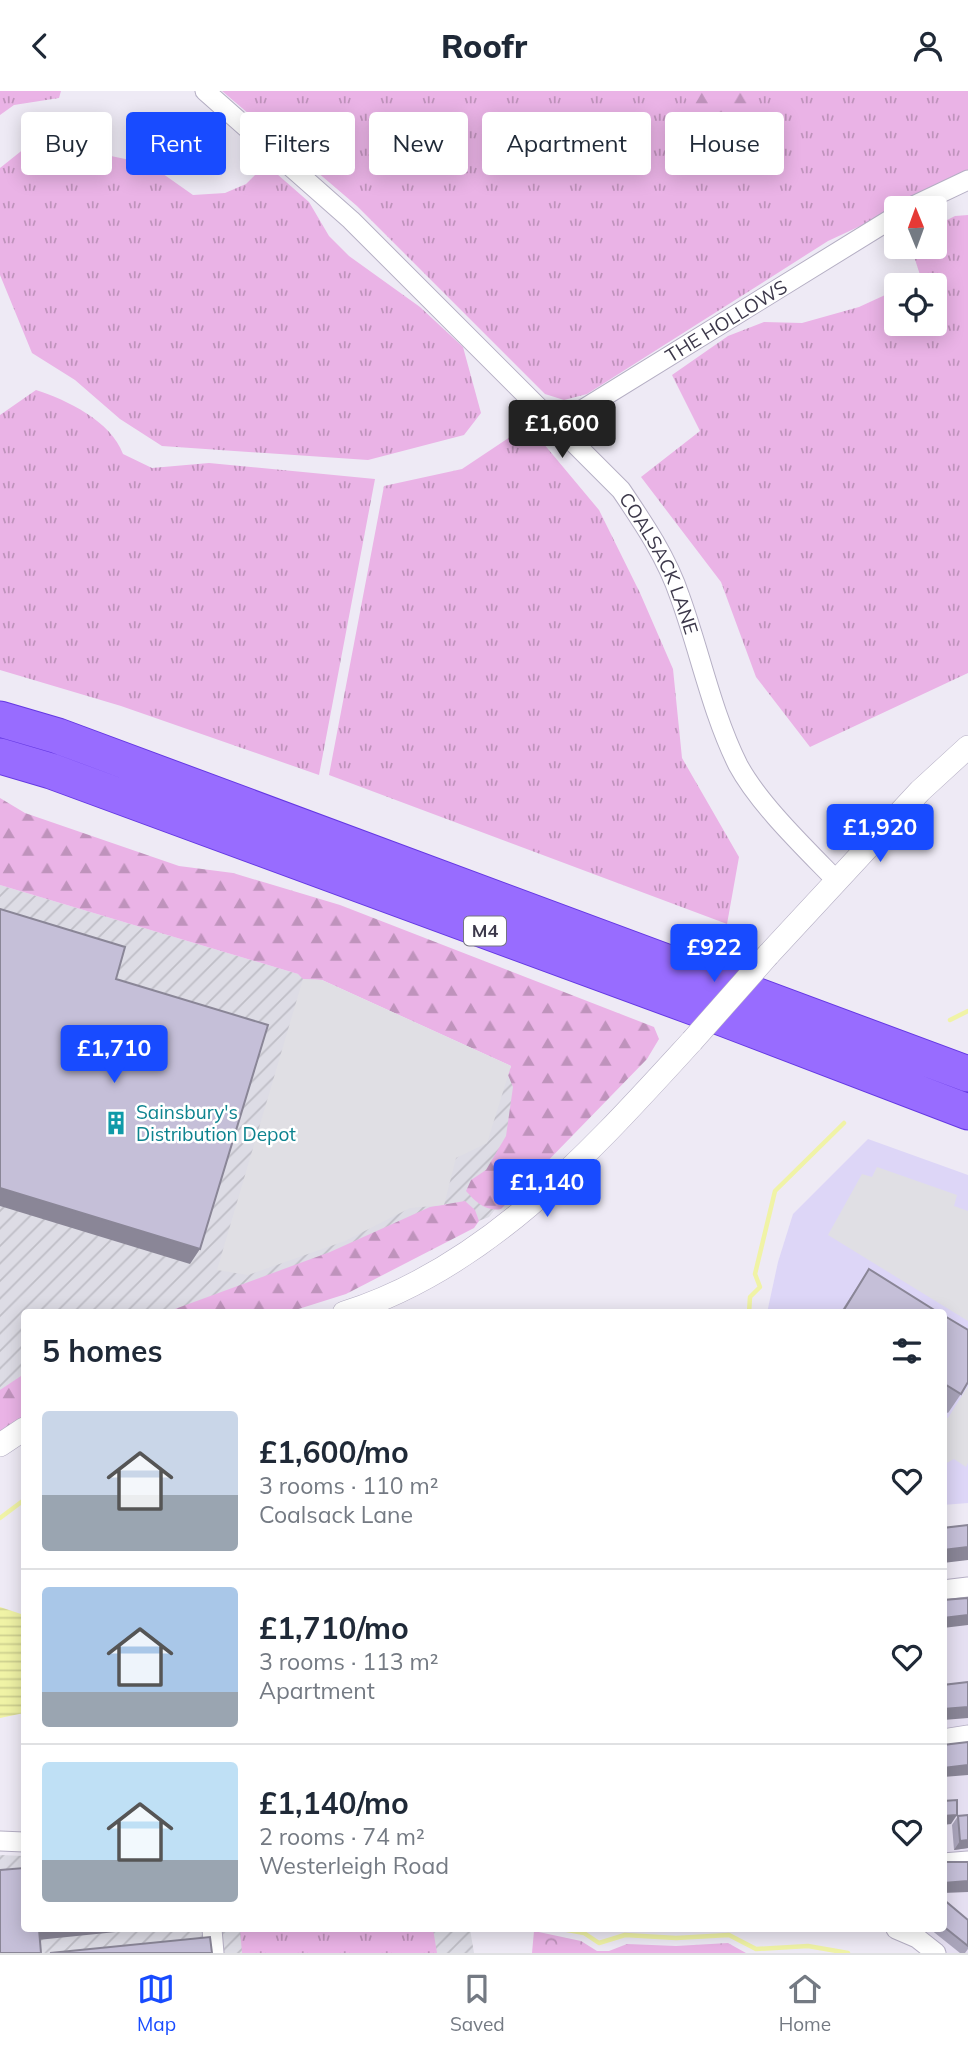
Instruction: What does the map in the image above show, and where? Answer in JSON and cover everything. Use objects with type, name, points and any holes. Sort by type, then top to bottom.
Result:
[{"type":"highway","name":"M4","points":[[0,719],[58,736],[968,1074]]},
{"type":"highway","name":"M4","points":[[0,756],[51,771],[623,981],[968,1112]]},
{"type":"street","name":"COALSACK LANE","points":[[205,91],[351,220],[621,490],[656,543],[680,595],[708,685],[739,766],[785,827],[835,879]]},
{"type":"street","points":[[934,196],[968,180]]},
{"type":"street","name":"THE HOLLOWS","points":[[556,426],[884,223]]},
{"type":"street","points":[[353,1309],[425,1276],[506,1226],[621,1119],[835,879],[920,791],[968,747]]},
{"type":"street","points":[[0,1444],[21,1431]]},
{"type":"street","points":[[947,1590],[968,1587]]},
{"type":"street","points":[[947,1738],[968,1735]]},
{"type":"street","points":[[0,1841],[21,1842]]},
{"type":"street","points":[[947,1863],[968,1861]]},
{"type":"street","points":[[212,1932],[214,1953]]},
{"type":"street","points":[[903,1932],[936,1953]]},
{"type":"shaded area","points":[[0,885],[308,977],[582,1101],[489,1217],[247,1309],[21,1309],[21,1400],[0,1417]]},
{"type":"shaded area","points":[[303,979],[322,980],[511,1066],[487,1143],[456,1158],[444,1205],[410,1208],[345,1241],[248,1275],[217,1270]]},
{"type":"shaded area","points":[[868,1139],[968,1175],[968,1503],[947,1505],[947,1309],[768,1309],[778,1262],[793,1214]]},
{"type":"shaded area","points":[[877,1167],[957,1195],[954,1206],[968,1211],[968,1321],[828,1235],[862,1174],[872,1177]]},
{"type":"shaded area","points":[[968,1386],[966,1467],[954,1459],[947,1463],[948,1418]]},
{"type":"shaded area","points":[[0,1607],[21,1614],[21,1714],[0,1718]]},
{"type":"shaded area","points":[[968,1608],[968,1953],[946,1953],[913,1932],[947,1932],[947,1610]]},
{"type":"shaded area","points":[[0,1855],[21,1856],[21,1932],[470,1932],[474,1953],[0,1953]]},
{"type":"green space","points":[[0,91],[61,91],[59,98],[14,105],[0,115]]},
{"type":"green space","points":[[222,91],[968,91],[968,176],[925,196],[884,196],[884,215],[828,241],[587,394],[564,400],[545,394],[357,206],[321,175],[355,175],[355,112],[247,112]]},
{"type":"green space","points":[[681,91],[744,91],[752,112],[697,112]]},
{"type":"green space","points":[[21,151],[21,175],[112,175],[112,156],[126,159],[126,175],[165,175],[193,195],[225,193],[246,184],[255,175],[278,175],[309,202],[329,236],[349,256],[420,307],[463,347],[481,413],[464,435],[368,460],[162,446],[120,419],[75,380],[32,353],[0,275],[0,168]]},
{"type":"green space","points":[[968,215],[968,673],[810,747],[756,677],[721,582],[641,477],[700,431],[672,375],[728,336],[764,322],[802,323],[859,307],[884,296],[884,336],[947,336],[947,273],[919,273],[915,259],[947,259],[947,220]]},
{"type":"green space","points":[[36,390],[87,413],[109,431],[123,454],[152,468],[209,463],[375,479],[319,775],[121,706],[0,670],[0,415]]},
{"type":"green space","points":[[528,425],[599,510],[640,593],[673,669],[682,758],[739,857],[727,924],[329,775],[384,486],[462,469]]},
{"type":"green space","points":[[0,798],[25,813],[179,866],[233,873],[340,905],[654,1027],[659,1039],[647,1059],[501,1209],[485,1207],[466,1191],[471,1180],[486,1170],[506,1136],[513,1087],[508,1075],[511,1066],[322,980],[303,979],[298,974],[0,885]]},
{"type":"green space","points":[[465,1201],[475,1210],[479,1221],[474,1228],[346,1294],[298,1309],[175,1309],[330,1252],[430,1207]]},
{"type":"green space","points":[[21,1376],[21,1419],[0,1433],[0,1390]]},
{"type":"green space","points":[[240,1932],[434,1932],[437,1953],[242,1953]]},
{"type":"green space","points":[[534,1932],[539,1932],[581,1941],[597,1951],[609,1951],[627,1944],[676,1946],[728,1943],[746,1953],[532,1953]]},
{"type":"building","name":"Sainsbury's Distribution Depot","points":[[0,909],[125,947],[116,979],[268,1025],[200,1249],[0,1188]]},
{"type":"building","points":[[869,1269],[933,1309],[844,1309]]},
{"type":"building","points":[[947,1317],[968,1330],[968,1382],[961,1394],[947,1385]]},
{"type":"building","points":[[968,1525],[968,1547],[947,1550],[947,1528]]},
{"type":"building","points":[[968,1598],[968,1615],[947,1618],[947,1600]]},
{"type":"building","points":[[968,1682],[968,1707],[947,1709],[947,1685]]},
{"type":"building","points":[[968,1742],[968,1765],[947,1768],[947,1745]]},
{"type":"building","points":[[957,1800],[957,1815],[947,1816],[947,1801]]},
{"type":"building","points":[[968,1815],[968,1840],[960,1841],[958,1816]]},
{"type":"building","points":[[947,1862],[968,1862],[968,1881],[947,1883]]},
{"type":"building","points":[[21,1868],[21,1932],[39,1932],[41,1953],[0,1953],[0,1870]]},
{"type":"building","points":[[947,1902],[968,1920],[968,1946],[947,1929]]},
{"type":"building","points":[[210,1937],[212,1953],[50,1953]]},
{"type":"waterway","points":[[950,1020],[968,1011]]},
{"type":"waterway","points":[[749,1309],[750,1297],[760,1287],[755,1274],[775,1191],[844,1123]]},
{"type":"waterway","points":[[0,1518],[21,1502]]},
{"type":"waterway","points":[[578,1932],[599,1943],[625,1935],[676,1938],[729,1935],[756,1949],[808,1946],[848,1953]]},
{"type":"place","name":"Sainsbury's Distribution Depot","points":[[116,1123]]}]
